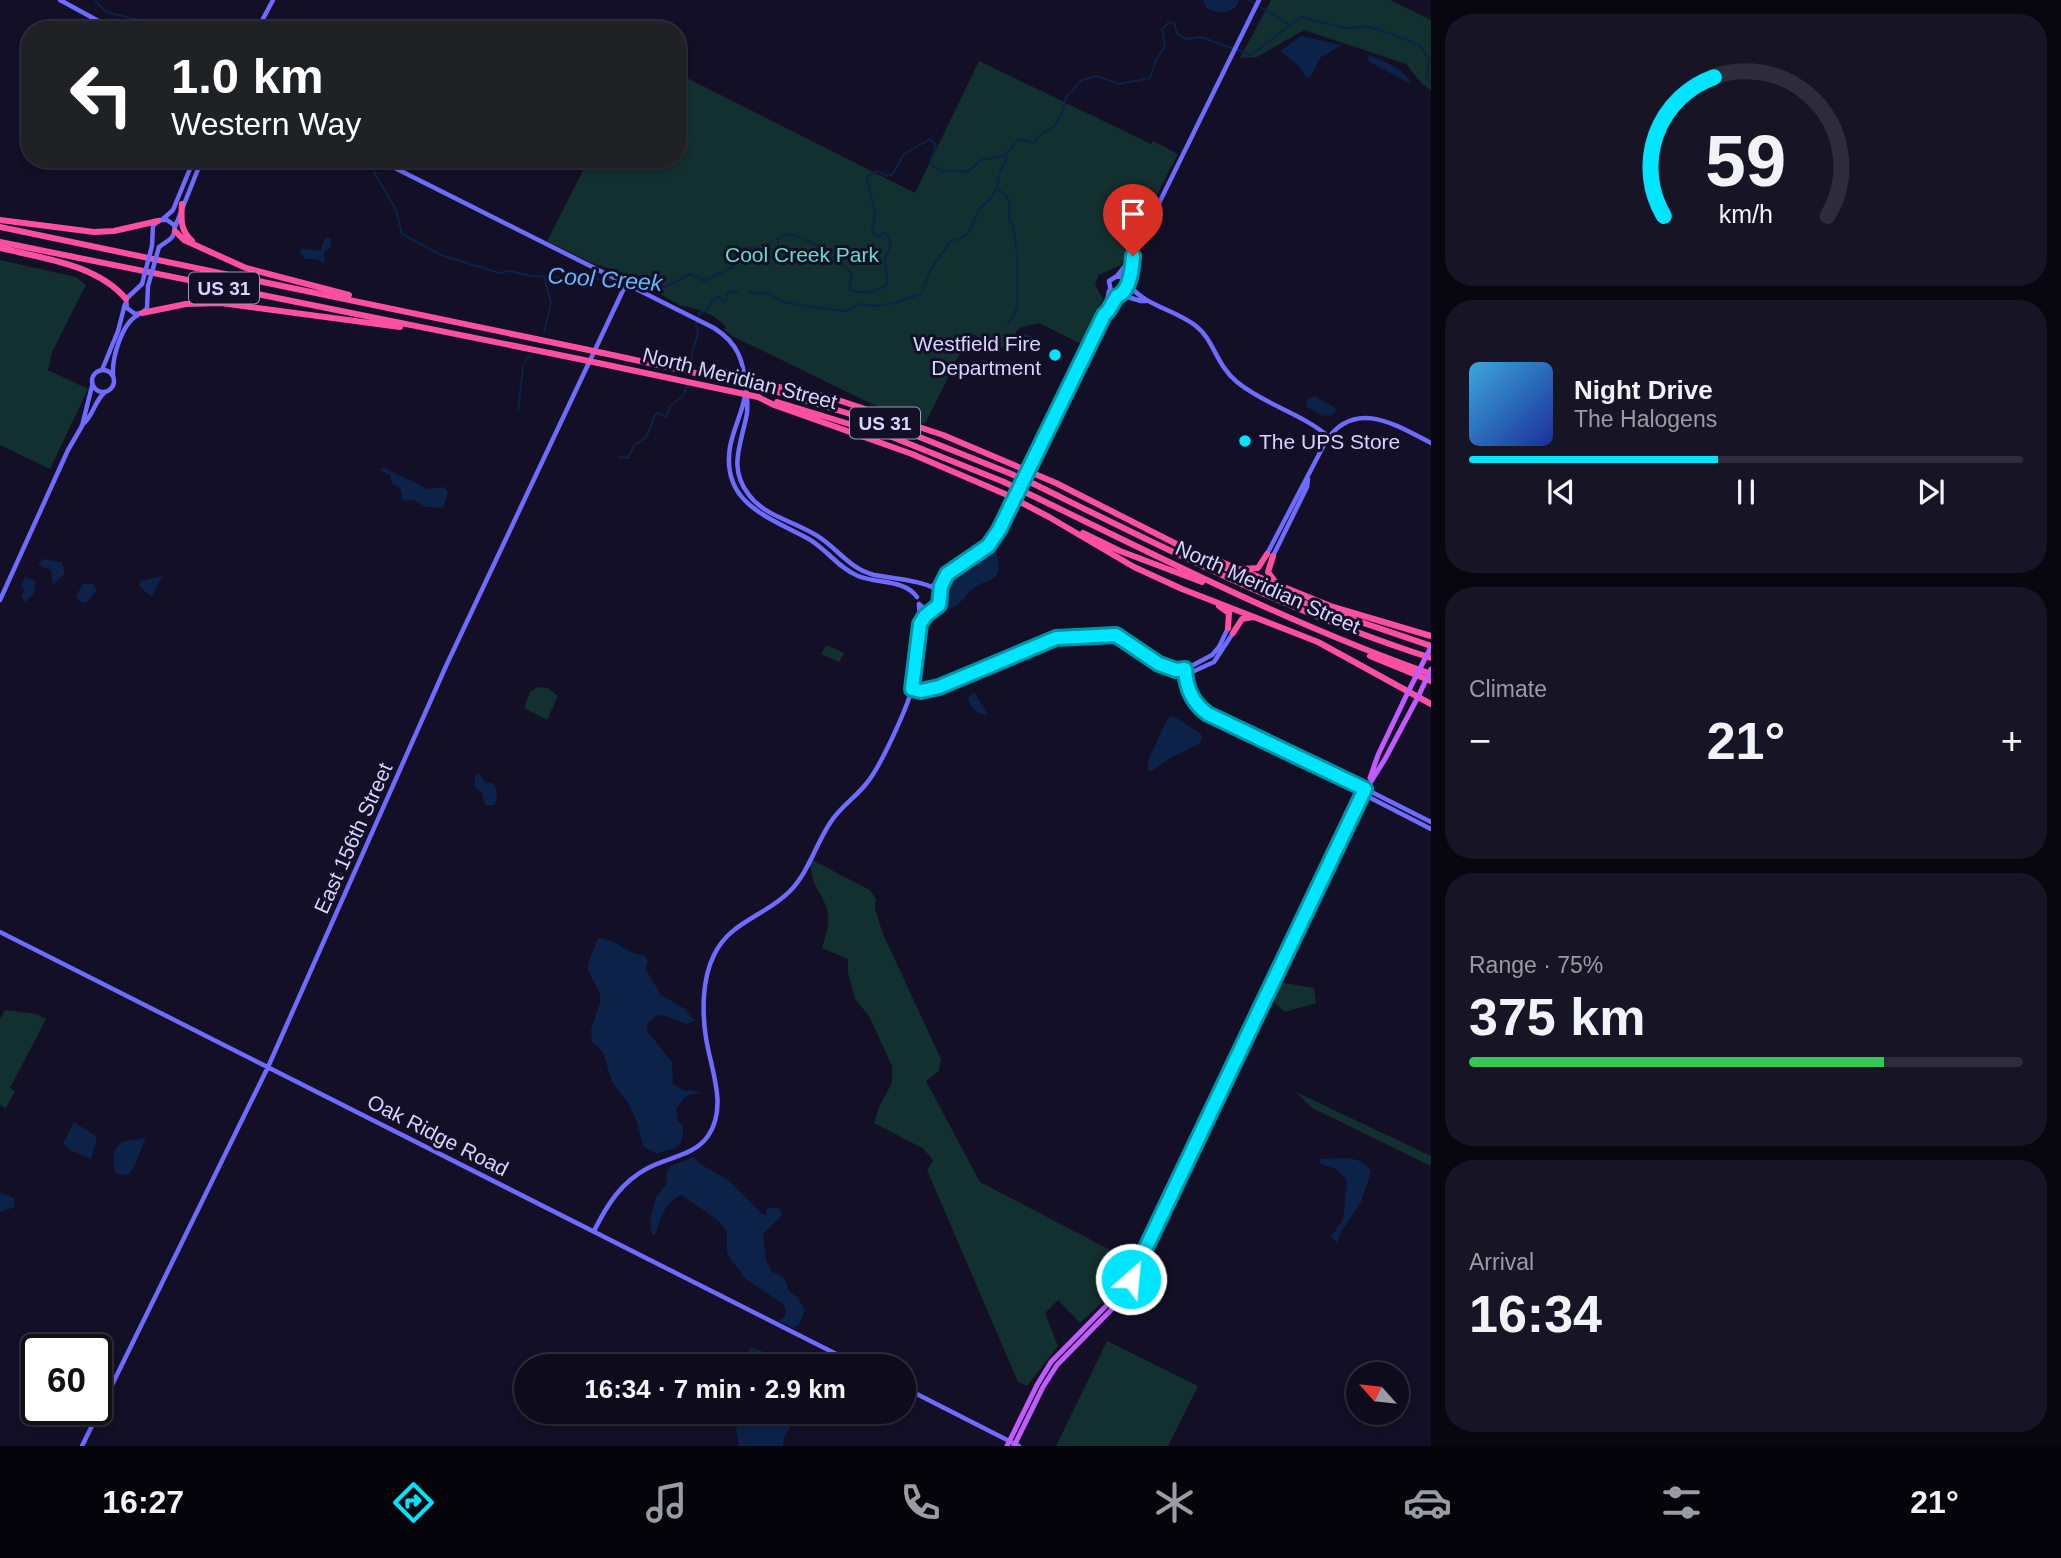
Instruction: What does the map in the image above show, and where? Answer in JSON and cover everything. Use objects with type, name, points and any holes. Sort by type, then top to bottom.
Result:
[{"type":"highway","points":[[182,204],[183,229],[198,247]]},
{"type":"highway","points":[[0,219],[94,232],[160,220]]},
{"type":"highway","name":"North Meridian Street","points":[[0,227],[422,313],[756,386],[828,405],[897,428],[1009,473],[1245,587],[1324,621],[1431,657]]},
{"type":"highway","points":[[175,229],[181,238],[198,247],[253,270],[422,313]]},
{"type":"highway","name":"North Meridian Street","points":[[0,242],[758,397],[883,434],[1004,482],[1263,607],[1431,672]]},
{"type":"highway","points":[[0,248],[79,269],[116,290],[125,301]]},
{"type":"highway","points":[[141,314],[186,304],[221,303],[447,333]]},
{"type":"highway","points":[[756,386],[774,386],[851,404],[943,435],[1026,469],[1206,559],[1309,605],[1431,647]]},
{"type":"highway","points":[[758,397],[916,455],[1012,497],[1109,546],[1263,607]]},
{"type":"highway","points":[[1049,517],[1122,561],[1227,611],[1231,631]]},
{"type":"highway","points":[[1159,535],[1343,611],[1431,636]]},
{"type":"highway","points":[[1236,568],[1256,569],[1270,555]]},
{"type":"highway","points":[[1270,555],[1270,578],[1303,596]]},
{"type":"highway","points":[[1195,594],[1330,648],[1431,704]]},
{"type":"highway","points":[[1231,631],[1242,619],[1252,616],[1263,619]]},
{"type":"highway","points":[[1308,626],[1383,662],[1431,681]]},
{"type":"main road","points":[[1013,1445],[1037,1385],[1051,1362],[1109,1303],[1115,1301],[1138,1265],[1431,647]]},
{"type":"main road","points":[[1365,789],[1385,759],[1431,672]]},
{"type":"street","points":[[60,0],[102,21]]},
{"type":"street","points":[[262,21],[272,0]]},
{"type":"street","points":[[917,597],[920,590],[944,578],[951,570],[981,551],[995,531],[1026,469],[1050,429],[1052,418],[1104,315],[1109,281],[1117,276],[1133,256],[1259,0]]},
{"type":"street","points":[[0,600],[68,450],[90,417],[97,400],[112,388],[113,361],[127,325],[131,318],[141,314],[148,305],[145,285],[152,246],[152,229],[173,210],[190,168]]},
{"type":"street","points":[[82,426],[93,375],[107,363],[125,301],[145,285],[159,247],[172,238],[182,204],[198,168]]},
{"type":"street","points":[[395,168],[718,330],[733,343],[743,360],[748,409],[738,441],[736,464],[742,484],[749,495],[765,509],[821,538],[857,569],[929,586],[940,593]]},
{"type":"street","points":[[160,220],[170,221],[175,229]]},
{"type":"street","points":[[1104,315],[1119,295],[1126,291],[1133,256]]},
{"type":"street","points":[[1117,276],[1124,278],[1146,301],[1198,327],[1208,339],[1225,371],[1244,388],[1308,420],[1329,437]]},
{"type":"street","name":"East 156th Street","points":[[82,1446],[268,1067],[446,666],[624,283]]},
{"type":"street","points":[[1109,290],[1141,302],[1146,301]]},
{"type":"street","points":[[125,301],[130,310],[141,314]]},
{"type":"street","points":[[102,370],[113,376]]},
{"type":"street","points":[[594,1231],[612,1199],[628,1182],[648,1168],[691,1151],[710,1133],[716,1118],[717,1093],[704,1021],[706,981],[713,956],[732,930],[782,899],[796,883],[838,811],[874,774],[912,689],[920,624],[917,597],[904,586],[870,580],[854,574],[814,542],[758,513],[741,496],[731,473],[729,449],[745,397],[745,377]]},
{"type":"street","points":[[92,386],[98,392],[104,393]]},
{"type":"street","points":[[1270,555],[1302,484],[1308,479],[1329,437],[1348,422],[1371,418],[1391,423],[1431,443]]},
{"type":"street","points":[[920,624],[939,605],[944,578]]},
{"type":"street","points":[[919,604],[925,609],[933,609]]},
{"type":"street","points":[[912,689],[921,691],[939,687],[1056,638],[1116,635],[1159,664],[1176,670],[1185,669],[1207,659],[1231,631]]},
{"type":"street","points":[[1185,669],[1188,689],[1194,702],[1202,710],[1431,822]]},
{"type":"street","points":[[1365,789],[1401,814],[1431,829]]},
{"type":"street","points":[[1401,814],[1406,813],[1431,822]]},
{"type":"street","name":"Oak Ridge Road","points":[[0,932],[836,1354]]},
{"type":"street","points":[[916,1394],[1013,1445]]},
{"type":"green space","points":[[1271,0],[1390,0],[1431,20],[1431,90],[1421,83],[1406,64],[1304,30],[1257,57],[1240,58]]},
{"type":"green space","name":"Cool Creek Park","points":[[979,61],[1151,144],[1153,141],[1178,154],[1121,265],[1099,275],[1095,285],[1103,299],[1081,344],[1039,323],[1019,328],[1005,349],[970,333],[925,424],[882,409],[732,336],[724,330],[726,327],[722,323],[711,315],[681,306],[623,273],[592,263],[547,241],[584,168],[686,168],[686,78],[915,193]]},
{"type":"green space","points":[[0,260],[76,277],[86,285],[52,352],[48,370],[88,389],[50,469],[0,445]]},
{"type":"green space","points":[[826,645],[844,653],[839,662],[821,654]]},
{"type":"green space","points":[[538,687],[548,688],[558,696],[548,718],[545,719],[524,708],[530,692]]},
{"type":"green space","points":[[812,860],[870,890],[876,899],[875,909],[883,934],[941,1059],[939,1071],[926,1081],[980,1182],[1133,1262],[1112,1293],[1080,1323],[1058,1300],[1045,1313],[1058,1346],[1027,1386],[1018,1382],[927,1170],[933,1161],[924,1149],[874,1123],[892,1083],[892,1066],[869,1016],[855,999],[848,973],[848,959],[822,948],[828,915],[808,866]]},
{"type":"green space","points":[[1279,982],[1314,988],[1316,1003],[1285,1012],[1271,1000]]},
{"type":"green space","points":[[5,1010],[37,1014],[46,1019],[10,1088],[15,1091],[6,1108],[0,1105],[0,1019]]},
{"type":"green space","points":[[1296,1092],[1431,1156],[1431,1166],[1312,1108]]},
{"type":"green space","points":[[1107,1341],[1198,1386],[1168,1446],[1056,1446]]},
{"type":"water","points":[[1203,0],[1239,2],[1229,11],[1216,12],[1207,9]]},
{"type":"water","points":[[1301,36],[1342,45],[1321,57],[1311,76],[1306,78],[1299,66],[1280,51]]},
{"type":"water","points":[[1369,55],[1398,69],[1411,84],[1368,61]]},
{"type":"water","points":[[325,238],[331,239],[331,247],[324,253],[325,264],[317,259],[305,259],[300,253],[301,248],[320,251]]},
{"type":"water","points":[[1024,334],[1034,337],[1042,353],[1024,347],[1021,339]]},
{"type":"water","points":[[1315,396],[1337,409],[1333,415],[1323,416],[1307,407],[1307,400]]},
{"type":"water","points":[[384,468],[428,489],[444,487],[448,492],[443,508],[426,507],[413,500],[403,501],[400,488],[392,484],[390,475],[379,470]]},
{"type":"water","points":[[995,548],[999,566],[994,578],[976,587],[949,609],[946,605],[951,581],[974,568]]},
{"type":"water","points":[[43,559],[62,562],[65,573],[53,585],[51,570],[38,565]]},
{"type":"water","points":[[25,576],[36,582],[34,594],[25,602],[21,597],[25,589],[21,586]]},
{"type":"water","points":[[162,576],[152,597],[139,586],[140,581]]},
{"type":"water","points":[[83,584],[93,584],[97,590],[86,603],[79,601],[76,596]]},
{"type":"water","points":[[974,692],[988,715],[978,712],[971,705],[968,698]]},
{"type":"water","points":[[1173,716],[1201,734],[1202,738],[1199,744],[1168,759],[1152,771],[1147,771],[1149,758],[1168,718]]},
{"type":"water","points":[[479,773],[485,783],[494,785],[497,797],[494,805],[485,805],[482,793],[475,787],[475,776]]},
{"type":"water","points":[[598,938],[643,955],[648,961],[645,968],[661,995],[685,1009],[697,1020],[686,1024],[663,1015],[656,1016],[648,1023],[647,1031],[672,1062],[673,1084],[686,1091],[701,1093],[686,1096],[676,1109],[678,1122],[683,1125],[681,1143],[657,1154],[643,1146],[637,1122],[628,1103],[612,1082],[603,1052],[592,1042],[591,1030],[600,994],[588,970],[588,964]]},
{"type":"water","points":[[74,1122],[97,1137],[91,1159],[70,1150],[63,1143]]},
{"type":"water","points":[[146,1137],[133,1169],[128,1175],[117,1174],[113,1162],[119,1144]]},
{"type":"water","points":[[694,1157],[700,1164],[727,1179],[762,1214],[766,1215],[767,1209],[776,1207],[781,1210],[782,1215],[763,1234],[766,1260],[772,1272],[785,1280],[788,1290],[798,1298],[805,1310],[799,1325],[793,1328],[779,1321],[785,1316],[783,1304],[746,1279],[731,1260],[727,1252],[727,1232],[720,1222],[682,1195],[667,1206],[655,1235],[652,1235],[652,1212],[656,1197],[666,1185],[667,1172],[671,1166]]},
{"type":"water","points":[[1320,1159],[1356,1160],[1367,1166],[1371,1172],[1361,1202],[1341,1232],[1337,1243],[1331,1237],[1343,1219],[1347,1181],[1336,1169],[1320,1164]]},
{"type":"water","points":[[0,1192],[14,1198],[15,1207],[0,1212]]},
{"type":"water","points":[[752,1347],[768,1354],[750,1354],[748,1351]]},
{"type":"water","points":[[737,1424],[792,1424],[784,1437],[783,1446],[739,1446]]},
{"type":"waterway","name":"Cool Creek","points":[[95,0],[109,13],[145,21]]},
{"type":"waterway","points":[[1249,0],[1254,3]]},
{"type":"waterway","points":[[1259,6],[1290,25]]},
{"type":"waterway","name":"Cool Creek","points":[[622,280],[647,281],[665,287],[690,274],[704,281],[733,267],[732,263],[726,263],[724,260],[741,249],[757,248],[770,258],[778,257],[778,239],[785,234],[812,243],[839,262],[852,274],[849,289],[863,292],[879,289],[887,284],[885,260],[891,244],[887,234],[883,233],[877,237],[872,232],[875,212],[868,176],[877,171],[887,176],[892,175],[904,154],[930,139],[936,145],[930,162],[934,167],[943,171],[968,172],[980,160],[1004,156],[1019,139],[1035,143],[1039,136],[1056,125],[1066,97],[1082,80],[1096,76],[1120,84],[1150,78],[1156,60],[1165,47],[1162,29],[1169,22],[1174,23],[1177,33],[1185,39],[1201,37],[1251,55],[1301,17],[1345,28],[1369,27],[1420,46],[1429,59],[1427,76],[1431,83]]},
{"type":"waterway","points":[[1000,173],[1007,159],[1006,155]]},
{"type":"waterway","name":"Cool Creek","points":[[373,168],[396,210],[402,234],[441,255],[499,273],[510,271],[531,276],[616,280]]},
{"type":"waterway","points":[[749,292],[770,294],[780,301],[799,305],[846,311],[859,304],[876,306],[921,294],[930,270],[951,241],[965,236],[969,231],[980,208],[990,199],[997,187],[999,176]]},
{"type":"waterway","points":[[997,188],[1010,204],[1009,218],[1013,226],[1017,253]]},
{"type":"waterway","points":[[1008,325],[1017,308],[1017,257]]},
{"type":"waterway","points":[[544,276],[551,303],[544,332]]},
{"type":"waterway","points":[[690,370],[698,334],[696,324],[699,313],[708,309],[714,298],[719,297],[725,302],[728,292],[739,291]]},
{"type":"waterway","points":[[525,363],[527,358],[531,357]]},
{"type":"waterway","points":[[518,410],[523,367]]},
{"type":"waterway","points":[[619,457],[628,458],[635,444],[647,435],[657,413],[666,417],[670,406],[683,396],[687,386]]},
{"type":"place","name":"Westfield Fire Department","points":[[1055,355]]},
{"type":"place","name":"The UPS Store","points":[[1245,441]]},
{"type":"route","points":[[1131,1279],[1365,789],[1208,714],[1197,706],[1191,696],[1185,669],[1176,670],[1159,664],[1116,635],[1050,639],[939,687],[921,691],[912,689],[920,624],[925,616],[939,605],[941,586],[947,574],[988,546],[999,530],[1104,315],[1117,296],[1127,289],[1133,256]]}]
